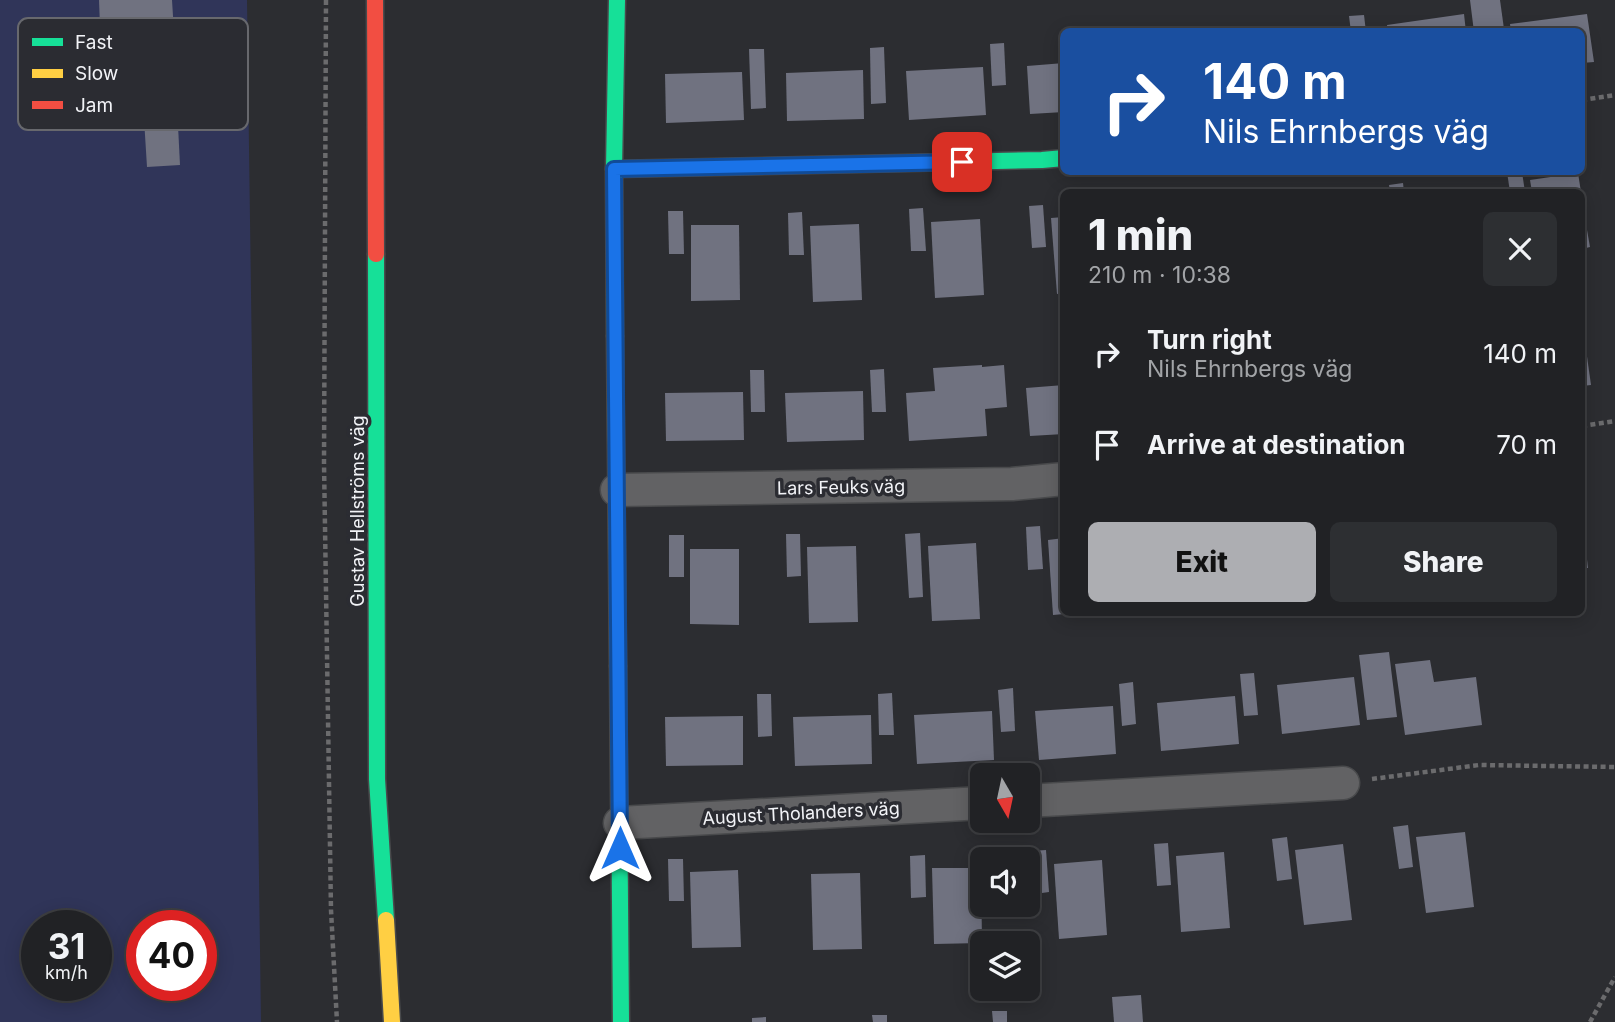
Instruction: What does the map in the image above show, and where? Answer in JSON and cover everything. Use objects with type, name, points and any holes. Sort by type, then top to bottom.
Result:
[{"type":"street","name":"Gustav Hellströms väg","points":[[375,0],[377,779],[392,1022]]},
{"type":"street","points":[[617,0],[614,169],[621,1022]]},
{"type":"street","points":[[614,169],[1060,158]]},
{"type":"street","name":"Lars Feuks väg","points":[[617,490],[998,484],[1060,479]]},
{"type":"street","points":[[1040,800],[1343,783]]},
{"type":"street","name":"August Tholanders väg","points":[[620,824],[970,804]]},
{"type":"path","points":[[326,0],[324,463],[331,910],[337,1022]]},
{"type":"path","points":[[1585,100],[1615,95]]},
{"type":"path","points":[[1585,426],[1615,421]]},
{"type":"path","points":[[1343,783],[1479,765],[1615,767]]},
{"type":"path","points":[[1590,1022],[1615,976]]},
{"type":"shaded area","points":[[0,0],[247,0],[247,18],[18,18],[18,130],[248,130],[248,73],[261,1022],[0,1022]]},
{"type":"building","points":[[99,0],[172,0],[173,18],[100,18]]},
{"type":"building","points":[[1470,0],[1500,0],[1504,28],[1474,28]]},
{"type":"building","points":[[1464,14],[1466,28],[1387,28],[1387,25]]},
{"type":"building","points":[[1587,14],[1594,62],[1585,63],[1585,28],[1510,28],[1510,24]]},
{"type":"building","points":[[1364,15],[1366,28],[1350,28],[1349,16]]},
{"type":"building","points":[[1004,43],[1006,85],[992,86],[990,44]]},
{"type":"building","points":[[884,47],[886,103],[871,104],[870,48]]},
{"type":"building","points":[[749,49],[764,49],[766,108],[751,109]]},
{"type":"building","points":[[1060,63],[1060,112],[1030,114],[1027,66]]},
{"type":"building","points":[[983,67],[986,115],[909,120],[906,71]]},
{"type":"building","points":[[863,70],[864,119],[787,121],[786,73]]},
{"type":"building","points":[[742,72],[744,120],[666,123],[665,74]]},
{"type":"building","points":[[145,130],[178,130],[180,165],[147,167]]},
{"type":"building","points":[[1507,175],[1522,175],[1525,189],[1510,189]]},
{"type":"building","points":[[1578,175],[1581,189],[1532,189],[1530,180]]},
{"type":"building","points":[[1403,183],[1404,189],[1390,189],[1389,185]]},
{"type":"building","points":[[1043,205],[1046,247],[1032,248],[1029,206]]},
{"type":"building","points":[[923,208],[926,251],[911,251],[909,209]]},
{"type":"building","points":[[668,211],[683,211],[684,254],[669,254]]},
{"type":"building","points":[[802,212],[804,255],[789,255],[788,213]]},
{"type":"building","points":[[1060,217],[1060,294],[1057,294],[1051,218]]},
{"type":"building","points":[[1585,218],[1590,247],[1585,248]]},
{"type":"building","points":[[980,219],[984,295],[935,298],[931,222]]},
{"type":"building","points":[[859,224],[862,300],[813,302],[810,226]]},
{"type":"building","points":[[691,225],[739,225],[740,300],[691,301]]},
{"type":"building","points":[[1585,342],[1591,385],[1585,386]]},
{"type":"building","points":[[1004,365],[1007,407],[985,409],[987,436],[909,441],[906,393],[935,391],[933,368]]},
{"type":"building","points":[[884,369],[886,412],[872,412],[870,370]]},
{"type":"building","points":[[750,370],[764,370],[765,412],[751,412]]},
{"type":"building","points":[[1060,385],[1060,434],[1030,436],[1026,388]]},
{"type":"building","points":[[863,391],[864,440],[787,442],[785,393]]},
{"type":"building","points":[[743,392],[744,440],[666,441],[665,393]]},
{"type":"building","points":[[1040,526],[1043,569],[1028,570],[1026,527]]},
{"type":"building","points":[[920,533],[923,597],[909,598],[905,534]]},
{"type":"building","points":[[786,534],[800,534],[801,576],[787,577]]},
{"type":"building","points":[[669,535],[684,535],[684,577],[669,577]]},
{"type":"building","points":[[1060,538],[1060,614],[1053,615],[1048,540]]},
{"type":"building","points":[[1585,542],[1588,568],[1585,568]]},
{"type":"building","points":[[976,543],[980,619],[932,621],[928,546]]},
{"type":"building","points":[[856,546],[858,622],[809,623],[807,547]]},
{"type":"building","points":[[690,549],[739,549],[739,625],[690,624]]},
{"type":"building","points":[[1389,652],[1397,717],[1367,720],[1359,655]]},
{"type":"building","points":[[1430,660],[1434,682],[1476,677],[1482,725],[1405,735],[1395,664]]},
{"type":"building","points":[[1254,673],[1258,715],[1244,716],[1240,674]]},
{"type":"building","points":[[1354,677],[1360,725],[1282,734],[1277,685]]},
{"type":"building","points":[[1133,682],[1136,724],[1122,726],[1119,684]]},
{"type":"building","points":[[1013,688],[1015,731],[1001,732],[998,690]]},
{"type":"building","points":[[892,693],[894,735],[879,735],[878,694]]},
{"type":"building","points":[[757,694],[771,694],[772,736],[758,737]]},
{"type":"building","points":[[1235,696],[1239,744],[1161,751],[1157,703]]},
{"type":"building","points":[[1113,706],[1116,754],[1039,760],[1035,711]]},
{"type":"building","points":[[992,711],[994,760],[917,764],[914,715]]},
{"type":"building","points":[[871,715],[872,764],[795,766],[793,717]]},
{"type":"building","points":[[743,716],[743,765],[666,766],[665,717]]},
{"type":"building","points":[[1408,825],[1413,867],[1399,869],[1393,827]]},
{"type":"building","points":[[1465,832],[1474,907],[1426,913],[1416,837]]},
{"type":"building","points":[[1287,837],[1292,879],[1277,881],[1272,839]]},
{"type":"building","points":[[1168,843],[1171,885],[1157,886],[1154,844]]},
{"type":"building","points":[[1343,844],[1352,920],[1304,925],[1295,850]]},
{"type":"building","points":[[1040,850],[1046,850],[1049,892],[1040,893]]},
{"type":"building","points":[[1224,852],[1230,928],[1181,932],[1176,856]]},
{"type":"building","points":[[925,855],[926,897],[911,898],[910,856]]},
{"type":"building","points":[[668,859],[683,859],[684,901],[669,901]]},
{"type":"building","points":[[1102,860],[1107,935],[1059,939],[1054,864]]},
{"type":"building","points":[[932,868],[970,868],[970,917],[982,917],[982,931],[970,931],[970,943],[934,944]]},
{"type":"building","points":[[738,870],[741,947],[692,948],[690,872]]},
{"type":"building","points":[[860,873],[862,949],[813,950],[811,874]]},
{"type":"building","points":[[1141,995],[1143,1022],[1114,1022],[1112,997]]},
{"type":"building","points":[[992,1011],[1007,1011],[1007,1022],[993,1022]]},
{"type":"building","points":[[872,1015],[887,1015],[887,1022],[873,1022]]},
{"type":"building","points":[[766,1017],[766,1022],[752,1022],[752,1018]]},
{"type":"traffic: fast","points":[[615,336],[617,0]]},
{"type":"traffic: fast","points":[[953,162],[1060,158]]},
{"type":"traffic: fast","points":[[376,254],[377,779],[386,920]]},
{"type":"traffic: fast","points":[[618,666],[621,1022]]},
{"type":"traffic: slow","points":[[614,169],[953,162]]},
{"type":"traffic: slow","points":[[615,336],[618,666]]},
{"type":"traffic: slow","points":[[386,920],[392,1022]]},
{"type":"traffic: jam","points":[[375,0],[376,254]]},
{"type":"route","points":[[620,848],[614,169],[962,162]]}]
